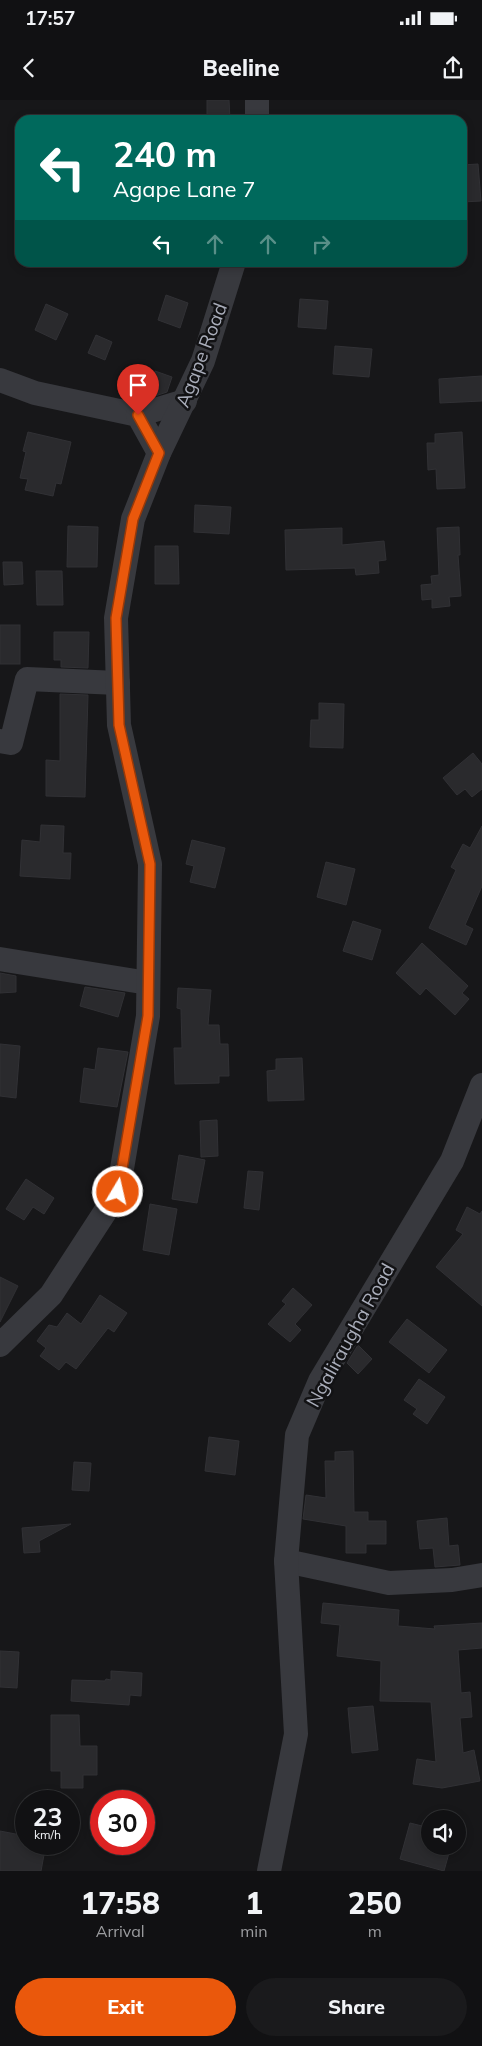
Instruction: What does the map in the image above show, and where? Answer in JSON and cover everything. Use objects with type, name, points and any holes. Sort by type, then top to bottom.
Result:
[{"type":"street","points":[[257,100],[257,115]]},
{"type":"street","name":"Agape Road","points":[[0,1345],[51,1295],[118,1192],[148,1016],[150,864],[119,725],[116,618],[133,519],[159,453],[203,361],[231,267]]},
{"type":"street","points":[[0,380],[35,393],[138,415],[185,401]]},
{"type":"street","points":[[138,415],[159,453]]},
{"type":"street","points":[[0,741],[12,743],[27,678],[118,683]]},
{"type":"street","points":[[0,959],[148,983]]},
{"type":"street","name":"Ngaliraugha Road","points":[[269,1871],[296,1734],[286,1561],[297,1435],[320,1381],[452,1161],[482,1085]]},
{"type":"street","points":[[286,1561],[389,1583],[452,1580],[482,1575]]},
{"type":"building","points":[[207,100],[229,100],[230,115],[207,115]]},
{"type":"building","points":[[478,164],[481,201],[467,202],[467,165]]},
{"type":"building","points":[[166,295],[188,303],[180,328],[158,320]]},
{"type":"building","points":[[300,299],[328,301],[326,329],[298,327]]},
{"type":"building","points":[[46,304],[68,314],[56,340],[35,330]]},
{"type":"building","points":[[96,335],[112,342],[105,360],[88,353]]},
{"type":"building","points":[[335,346],[372,349],[369,377],[333,374]]},
{"type":"building","points":[[155,371],[172,377],[167,392],[152,397],[148,395]]},
{"type":"building","points":[[482,376],[482,401],[440,403],[439,379]]},
{"type":"building","points":[[28,432],[71,442],[61,484],[56,483],[53,496],[25,490],[28,479],[20,478],[26,452],[23,451]]},
{"type":"building","points":[[462,432],[465,488],[437,489],[436,469],[428,470],[427,443],[435,443],[435,434]]},
{"type":"building","points":[[195,505],[231,507],[229,534],[194,532]]},
{"type":"building","points":[[68,526],[98,527],[97,567],[67,567]]},
{"type":"building","points":[[459,527],[460,555],[458,555],[461,596],[449,597],[450,606],[432,608],[432,599],[422,600],[421,585],[432,584],[431,576],[439,575],[437,528]]},
{"type":"building","points":[[342,528],[342,545],[384,541],[386,560],[378,561],[379,573],[356,575],[355,568],[286,570],[285,530]]},
{"type":"building","points":[[155,546],[178,546],[179,584],[155,584]]},
{"type":"building","points":[[3,562],[22,562],[23,584],[4,585]]},
{"type":"building","points":[[36,571],[62,571],[63,605],[37,605]]},
{"type":"building","points":[[0,625],[20,625],[20,664],[0,664]]},
{"type":"building","points":[[54,632],[89,632],[88,668],[61,667],[61,660],[54,660]]},
{"type":"building","points":[[60,694],[88,695],[85,797],[46,796],[46,760],[60,761]]},
{"type":"building","points":[[319,703],[344,704],[343,748],[310,747],[311,720],[319,720]]},
{"type":"building","points":[[473,753],[482,764],[482,789],[472,797],[465,789],[457,795],[443,778]]},
{"type":"building","points":[[41,825],[64,826],[63,853],[71,853],[70,879],[20,876],[22,840],[40,842]]},
{"type":"building","points":[[482,826],[482,886],[465,925],[473,929],[466,945],[429,928],[456,870],[451,867],[463,844],[470,848]]},
{"type":"building","points":[[192,840],[225,848],[215,888],[190,882],[194,866],[186,864]]},
{"type":"building","points":[[326,862],[355,869],[346,905],[317,897]]},
{"type":"building","points":[[353,921],[381,930],[372,960],[343,951]]},
{"type":"building","points":[[422,943],[468,986],[462,993],[469,999],[455,1015],[426,988],[420,995],[396,973]]},
{"type":"building","points":[[0,973],[16,976],[16,992],[0,993]]},
{"type":"building","points":[[85,987],[125,993],[118,1017],[80,1006]]},
{"type":"building","points":[[178,988],[211,990],[208,1025],[219,1025],[220,1044],[228,1044],[229,1076],[219,1076],[219,1083],[175,1084],[174,1048],[182,1048],[181,1009],[177,1008]]},
{"type":"building","points":[[0,1044],[20,1046],[16,1098],[0,1096]]},
{"type":"building","points":[[98,1048],[128,1052],[117,1107],[80,1102],[84,1068],[95,1070]]},
{"type":"building","points":[[302,1058],[304,1100],[268,1101],[267,1071],[276,1070],[276,1059]]},
{"type":"building","points":[[217,1120],[218,1156],[201,1157],[200,1121]]},
{"type":"building","points":[[179,1155],[205,1160],[197,1203],[172,1199]]},
{"type":"building","points":[[248,1171],[263,1172],[259,1210],[244,1208]]},
{"type":"building","points":[[26,1179],[54,1198],[44,1214],[33,1207],[24,1220],[6,1209]]},
{"type":"building","points":[[150,1204],[177,1209],[169,1255],[143,1250]]},
{"type":"building","points":[[467,1207],[480,1214],[482,1211],[482,1306],[436,1267],[463,1234],[456,1230]]},
{"type":"building","points":[[0,1277],[18,1286],[0,1322]]},
{"type":"building","points":[[293,1288],[312,1305],[295,1324],[301,1330],[290,1342],[268,1324],[286,1304],[282,1301]]},
{"type":"building","points":[[100,1295],[127,1313],[114,1332],[108,1328],[76,1369],[66,1362],[59,1370],[40,1356],[46,1348],[37,1341],[49,1325],[57,1327],[67,1313],[81,1324]]},
{"type":"building","points":[[407,1319],[447,1350],[429,1373],[389,1342]]},
{"type":"building","points":[[358,1345],[372,1359],[358,1374],[347,1363]]},
{"type":"building","points":[[419,1379],[445,1397],[427,1424],[413,1414],[417,1409],[404,1400]]},
{"type":"building","points":[[209,1437],[239,1441],[235,1475],[205,1471]]},
{"type":"building","points":[[353,1451],[354,1512],[368,1512],[368,1521],[386,1521],[386,1544],[366,1544],[366,1553],[346,1553],[346,1526],[303,1519],[306,1495],[326,1498],[325,1461],[335,1461],[335,1452]]},
{"type":"building","points":[[74,1462],[91,1463],[89,1491],[72,1490]]},
{"type":"building","points":[[447,1518],[449,1546],[458,1545],[460,1565],[435,1567],[433,1548],[420,1549],[417,1521]]},
{"type":"building","points":[[71,1524],[39,1541],[40,1552],[24,1553],[22,1528]]},
{"type":"building","points":[[323,1603],[399,1610],[398,1626],[435,1629],[434,1626],[482,1623],[482,1648],[458,1650],[461,1693],[470,1692],[472,1717],[460,1718],[463,1753],[474,1750],[480,1781],[442,1788],[413,1784],[417,1759],[436,1762],[431,1702],[380,1701],[381,1661],[337,1656],[340,1625],[321,1623]]},
{"type":"building","points":[[0,1651],[19,1652],[17,1688],[0,1687]]},
{"type":"building","points":[[111,1671],[142,1673],[141,1696],[130,1695],[129,1705],[71,1701],[72,1680],[111,1680]]},
{"type":"building","points":[[373,1706],[378,1750],[352,1753],[348,1708]]},
{"type":"building","points":[[51,1715],[79,1715],[80,1746],[97,1746],[97,1775],[83,1775],[83,1788],[61,1788],[61,1771],[51,1771]]},
{"type":"building","points":[[410,1823],[421,1826],[421,1855],[448,1855],[444,1871],[400,1859]]},
{"type":"building","points":[[0,1831],[15,1834],[15,1855],[44,1855],[41,1871],[0,1871]]},
{"type":"route","points":[[118,1192],[148,1016],[150,864],[119,725],[116,618],[133,519],[159,453],[138,415]]}]
